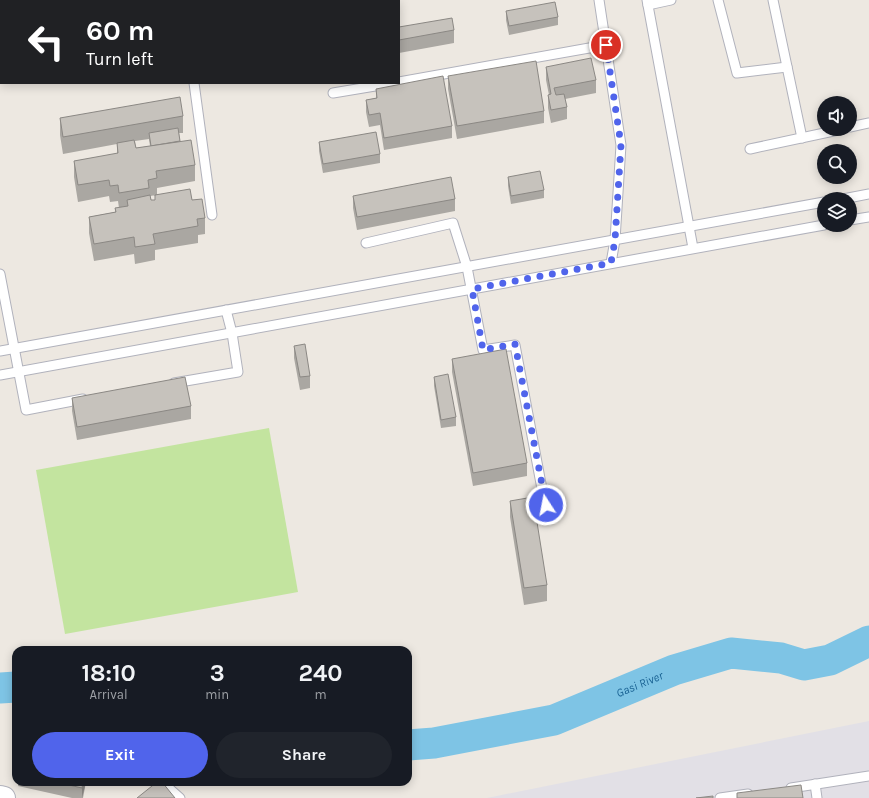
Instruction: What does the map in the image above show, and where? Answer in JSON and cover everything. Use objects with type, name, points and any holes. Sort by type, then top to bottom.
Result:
[{"type":"main road","points":[[0,797],[4,798]]},
{"type":"lane","points":[[599,0],[621,145],[615,240],[611,263]]},
{"type":"lane","points":[[670,0],[647,3],[693,248]]},
{"type":"lane","points":[[718,0],[737,73],[787,67]]},
{"type":"lane","points":[[772,0],[802,138]]},
{"type":"lane","points":[[400,82],[606,45]]},
{"type":"lane","points":[[194,84],[212,215]]},
{"type":"lane","points":[[333,93],[380,84]]},
{"type":"lane","points":[[857,126],[869,123]]},
{"type":"lane","points":[[750,149],[817,135]]},
{"type":"lane","points":[[857,196],[869,194]]},
{"type":"lane","points":[[0,351],[817,203]]},
{"type":"lane","points":[[857,219],[869,217]]},
{"type":"lane","points":[[366,243],[453,223],[467,267],[483,350],[515,344],[546,505]]},
{"type":"lane","points":[[0,376],[817,226]]},
{"type":"lane","points":[[0,274],[26,410],[89,398]]},
{"type":"lane","points":[[167,384],[238,372],[232,333],[226,310]]},
{"type":"lane","points":[[784,789],[869,776]]},
{"type":"lane","points":[[815,784],[817,798]]},
{"type":"lane","points":[[166,786],[180,798]]},
{"type":"lane","points":[[720,798],[754,793]]},
{"type":"shaded area","points":[[869,721],[869,798],[487,798]]},
{"type":"green space","points":[[269,428],[298,592],[65,634],[36,470]]},
{"type":"building","points":[[555,2],[558,17],[509,26],[506,11]]},
{"type":"building","points":[[452,18],[454,30],[400,40],[400,27]]},
{"type":"building","points":[[591,58],[596,80],[554,88],[556,95],[564,94],[567,107],[551,110],[548,95],[551,94],[546,67]]},
{"type":"building","points":[[536,61],[544,111],[457,126],[448,76]]},
{"type":"building","points":[[443,76],[452,126],[384,138],[380,113],[369,115],[366,100],[377,98],[376,89]]},
{"type":"building","points":[[180,97],[183,116],[63,137],[60,118]]},
{"type":"building","points":[[178,128],[180,141],[151,146],[149,133]]},
{"type":"building","points":[[376,132],[380,154],[323,164],[319,142]]},
{"type":"building","points":[[134,140],[136,148],[191,140],[195,165],[156,171],[157,178],[148,180],[149,188],[119,193],[118,185],[110,186],[109,180],[78,185],[74,161],[118,153],[117,143]]},
{"type":"building","points":[[540,171],[544,190],[511,196],[508,177]]},
{"type":"building","points":[[451,177],[455,199],[357,217],[353,196]]},
{"type":"building","points":[[190,189],[192,200],[202,199],[205,218],[197,219],[198,226],[153,234],[155,244],[135,247],[134,237],[94,244],[89,217],[116,212],[115,208],[128,206],[127,200],[150,195],[151,200],[155,200],[155,195]]},
{"type":"building","points":[[305,344],[310,376],[300,377],[294,346]]},
{"type":"building","points":[[506,349],[527,463],[473,473],[452,359]]},
{"type":"building","points":[[448,374],[456,417],[441,420],[434,377]]},
{"type":"building","points":[[185,377],[191,406],[77,427],[72,398]]},
{"type":"building","points":[[533,497],[547,585],[524,588],[510,501]]},
{"type":"building","points":[[801,785],[803,798],[737,798],[737,793]]},
{"type":"building","points":[[152,786],[165,786],[175,798],[137,798]]},
{"type":"building","points":[[713,796],[713,798],[696,798]]},
{"type":"waterway","name":"Gasi River","points":[[412,745],[434,743],[554,720],[674,670],[731,653],[781,658],[804,665],[830,660],[869,641]]},
{"type":"waterway","name":"Gasi River","points":[[0,688],[12,687]]},
{"type":"route","points":[[546,505],[515,344],[483,350],[472,289],[611,263],[615,240],[621,145],[606,45]]}]
